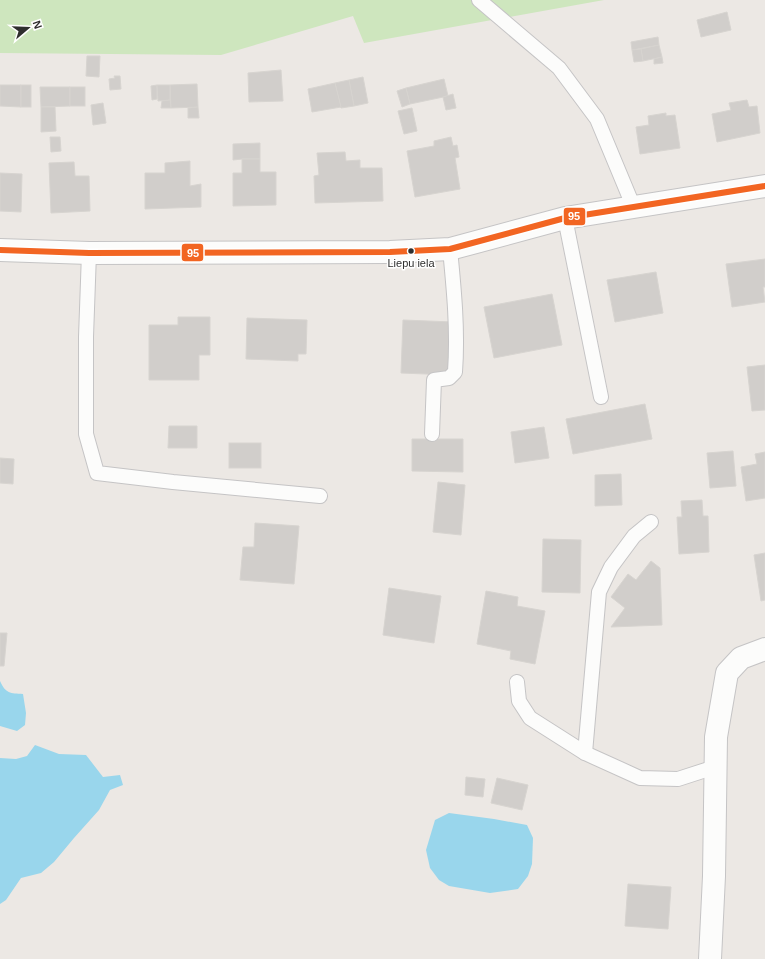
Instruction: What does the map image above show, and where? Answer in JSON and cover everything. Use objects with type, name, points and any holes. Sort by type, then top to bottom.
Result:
[{"type":"street","points":[[0,250],[90,253],[382,252],[450,249],[565,218],[765,186]]},
{"type":"street","points":[[710,959],[714,876],[716,737],[727,673],[741,658],[765,649]]},
{"type":"lane","points":[[479,0],[559,68],[597,120],[634,208]]},
{"type":"lane","points":[[565,218],[601,397]]},
{"type":"lane","points":[[432,434],[434,380],[449,378],[455,372],[456,306],[450,249]]},
{"type":"lane","points":[[90,253],[86,338],[86,434],[97,473],[320,496]]},
{"type":"lane","points":[[585,753],[599,592],[611,567],[634,536],[651,522]]},
{"type":"lane","points":[[517,682],[519,701],[530,718],[585,753],[640,778],[678,779],[715,767]]},
{"type":"green space","points":[[0,0],[604,0],[364,43],[353,16],[221,55],[0,53]]},
{"type":"water","points":[[0,681],[6,691],[23,694],[26,713],[25,725],[17,731],[0,726]]},
{"type":"water","points":[[35,745],[59,754],[86,755],[103,777],[120,775],[123,785],[110,790],[99,810],[54,862],[41,873],[21,878],[6,900],[0,904],[0,758],[16,759],[27,756]]},
{"type":"water","points":[[449,813],[527,825],[533,838],[532,864],[528,876],[518,889],[490,893],[449,886],[439,880],[430,868],[426,850],[435,820]]},
{"type":"building","points":[[727,12],[731,30],[701,37],[697,20]]},
{"type":"building","points":[[658,37],[659,45],[632,50],[631,42]]},
{"type":"building","points":[[659,45],[662,57],[643,61],[641,49]]},
{"type":"building","points":[[641,49],[643,61],[634,62],[632,50]]},
{"type":"building","points":[[87,56],[100,56],[99,77],[86,76]]},
{"type":"building","points":[[662,57],[663,63],[654,64],[654,59]]},
{"type":"building","points":[[281,70],[283,101],[249,102],[248,73]]},
{"type":"building","points":[[114,76],[120,76],[121,89],[110,90],[109,79],[115,78]]},
{"type":"building","points":[[363,77],[368,103],[354,106],[349,80]]},
{"type":"building","points":[[444,79],[448,96],[410,104],[406,88]]},
{"type":"building","points":[[349,80],[354,106],[341,108],[335,83]]},
{"type":"building","points":[[335,83],[341,107],[312,112],[308,89]]},
{"type":"building","points":[[197,84],[198,107],[171,108],[170,85]]},
{"type":"building","points":[[0,85],[21,85],[21,107],[0,106]]},
{"type":"building","points":[[21,85],[31,85],[31,107],[21,107]]},
{"type":"building","points":[[157,85],[157,99],[152,100],[151,86]]},
{"type":"building","points":[[157,85],[170,85],[170,100],[158,101]]},
{"type":"building","points":[[40,87],[70,87],[70,106],[41,107]]},
{"type":"building","points":[[70,87],[85,87],[85,106],[70,106]]},
{"type":"building","points":[[406,88],[410,104],[402,107],[397,91]]},
{"type":"building","points":[[453,94],[456,108],[446,110],[443,97]]},
{"type":"building","points":[[170,100],[171,108],[161,108],[162,101]]},
{"type":"building","points":[[747,100],[749,107],[757,106],[760,133],[717,142],[712,114],[731,110],[729,103]]},
{"type":"building","points":[[103,103],[106,123],[93,125],[91,105]]},
{"type":"building","points":[[41,107],[55,107],[56,131],[41,132]]},
{"type":"building","points":[[198,107],[199,118],[188,118],[188,108]]},
{"type":"building","points":[[412,108],[417,131],[404,134],[398,111]]},
{"type":"building","points":[[666,113],[666,116],[675,115],[680,148],[640,154],[636,127],[649,125],[648,116]]},
{"type":"building","points":[[50,137],[60,137],[61,151],[51,152]]},
{"type":"building","points":[[451,137],[453,146],[457,145],[459,157],[455,158],[460,189],[415,197],[407,151],[434,146],[434,141]]},
{"type":"building","points":[[260,143],[260,159],[233,160],[233,144]]},
{"type":"building","points":[[345,152],[346,161],[360,160],[360,168],[382,168],[383,201],[315,203],[314,176],[319,175],[317,153]]},
{"type":"building","points":[[242,159],[260,159],[260,172],[276,172],[276,205],[233,206],[233,173],[242,173]]},
{"type":"building","points":[[190,161],[190,186],[201,184],[201,207],[145,209],[145,173],[165,173],[165,163]]},
{"type":"building","points":[[74,162],[75,176],[89,176],[90,211],[51,213],[49,163]]},
{"type":"building","points":[[0,173],[22,174],[21,212],[0,211]]},
{"type":"building","points":[[765,259],[765,287],[763,287],[765,302],[732,307],[726,264]]},
{"type":"building","points":[[656,272],[663,313],[615,322],[607,280]]},
{"type":"building","points":[[552,294],[562,345],[494,358],[484,307]]},
{"type":"building","points":[[178,317],[210,317],[210,355],[199,355],[199,380],[149,380],[149,325],[178,325]]},
{"type":"building","points":[[247,318],[307,320],[306,354],[298,354],[298,361],[246,359]]},
{"type":"building","points":[[403,320],[453,322],[451,375],[401,373]]},
{"type":"building","points":[[765,365],[765,410],[752,411],[747,367]]},
{"type":"building","points":[[645,404],[652,439],[573,454],[566,419]]},
{"type":"building","points":[[169,426],[197,426],[197,448],[168,448]]},
{"type":"building","points":[[544,427],[549,458],[515,463],[511,432]]},
{"type":"building","points":[[412,439],[463,439],[463,472],[412,471]]},
{"type":"building","points":[[229,443],[261,443],[261,468],[229,468]]},
{"type":"building","points":[[733,451],[736,486],[710,488],[707,453]]},
{"type":"building","points":[[765,452],[765,498],[746,501],[741,467],[757,464],[755,454]]},
{"type":"building","points":[[0,458],[14,459],[13,484],[0,483]]},
{"type":"building","points":[[621,474],[622,505],[595,506],[595,475]]},
{"type":"building","points":[[438,482],[465,485],[461,535],[433,532]]},
{"type":"building","points":[[702,500],[703,516],[708,516],[709,552],[679,554],[677,517],[682,517],[681,501]]},
{"type":"building","points":[[255,523],[299,526],[294,584],[240,580],[243,547],[254,547]]},
{"type":"building","points":[[543,539],[581,540],[580,593],[542,592]]},
{"type":"building","points":[[765,553],[765,600],[761,601],[754,555]]},
{"type":"building","points":[[651,561],[660,568],[662,625],[611,627],[625,608],[611,597],[628,574],[636,580]]},
{"type":"building","points":[[389,588],[441,596],[434,643],[383,635]]},
{"type":"building","points":[[486,591],[518,597],[517,606],[545,611],[535,664],[510,659],[511,651],[477,644]]},
{"type":"building","points":[[0,633],[7,633],[4,666],[0,666]]},
{"type":"building","points":[[466,777],[485,779],[483,797],[465,795]]},
{"type":"building","points":[[497,778],[528,785],[522,810],[491,803]]},
{"type":"building","points":[[628,884],[671,887],[668,929],[625,926]]},
{"type":"transit line","name":"95","points":[[0,250],[89,253],[390,252],[450,249],[565,218],[765,186]]},
{"type":"place","name":"Liepu iela","points":[[411,251]]}]
